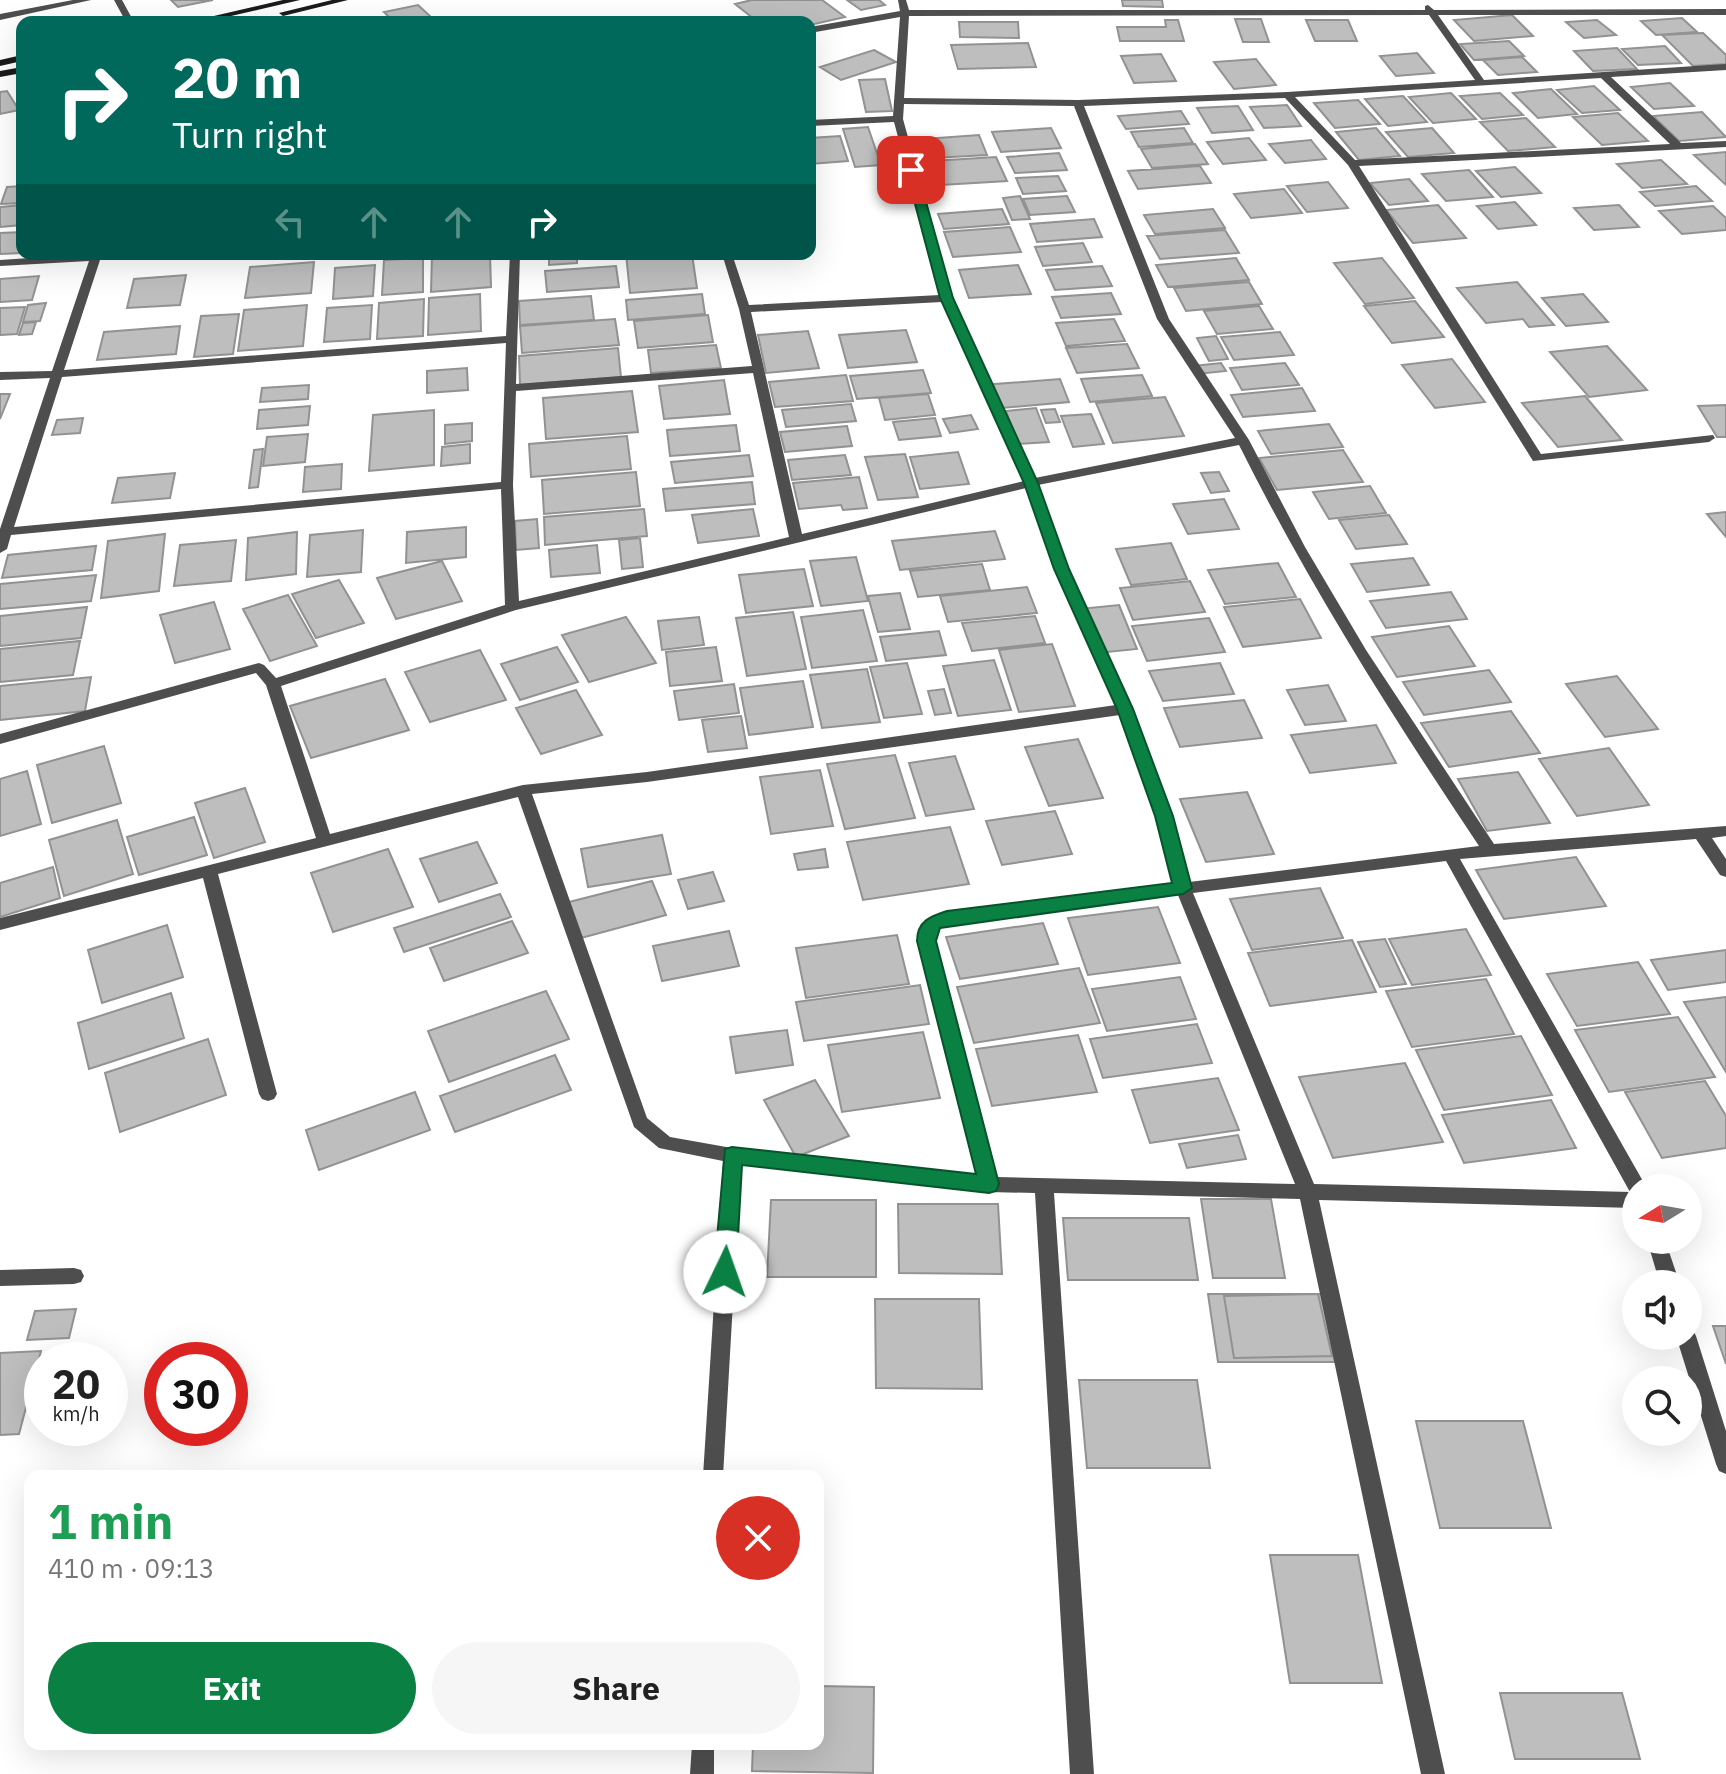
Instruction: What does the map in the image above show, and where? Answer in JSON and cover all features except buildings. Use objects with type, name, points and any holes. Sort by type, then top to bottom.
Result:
[{"type":"main road","points":[[220,16],[296,0]]},
{"type":"main road","points":[[271,16],[344,0]]},
{"type":"street","points":[[0,17],[87,0]]},
{"type":"street","points":[[1413,0],[1433,10],[1480,81]]},
{"type":"street","points":[[1636,0],[1652,10]]},
{"type":"street","points":[[904,7],[898,119],[946,298],[1031,483],[1062,569],[1125,709],[1164,816],[1183,888],[1308,1192],[1433,1774]]},
{"type":"street","points":[[816,29],[904,7],[1726,12]]},
{"type":"street","points":[[899,101],[1078,103],[1287,95],[1726,67]]},
{"type":"street","points":[[1603,75],[1678,146]]},
{"type":"street","points":[[1287,95],[1352,163],[1537,458],[1709,438]]},
{"type":"street","points":[[1078,103],[1163,319],[1243,440],[1276,509],[1371,675],[1490,850]]},
{"type":"street","points":[[816,123],[898,119]]},
{"type":"street","points":[[1352,163],[1726,144]]},
{"type":"street","points":[[0,263],[36,260]]},
{"type":"street","points":[[0,549],[95,260]]},
{"type":"street","points":[[512,607],[507,485],[515,260]]},
{"type":"street","points":[[729,260],[760,369],[797,541]]},
{"type":"street","points":[[745,309],[946,298]]},
{"type":"street","points":[[0,376],[510,339]]},
{"type":"street","points":[[511,388],[760,369]]},
{"type":"street","points":[[273,684],[512,607],[1031,483],[1243,440]]},
{"type":"street","points":[[6,532],[507,485]]},
{"type":"street","points":[[0,739],[245,670],[264,671],[273,684],[325,841]]},
{"type":"street","points":[[0,924],[523,790],[647,777],[1125,709]]},
{"type":"street","points":[[523,790],[640,1122],[665,1143],[732,1155],[989,1184],[1622,1200]]},
{"type":"street","points":[[989,1184],[926,931],[934,923],[947,918],[1490,850],[1726,831]]},
{"type":"street","points":[[1702,835],[1726,871]]},
{"type":"street","points":[[1450,855],[1629,1174]]},
{"type":"street","points":[[210,872],[268,1094]]},
{"type":"street","points":[[713,1470],[732,1155]]},
{"type":"street","points":[[1044,1186],[1082,1774]]},
{"type":"street","points":[[0,1278],[74,1276]]},
{"type":"street","points":[[1690,1350],[1726,1464]]},
{"type":"street","points":[[702,1774],[703,1750]]},
{"type":"route","points":[[725,1272],[732,1155],[989,1184],[926,941],[926,931],[934,923],[947,918],[1183,888],[1164,816],[1125,709],[1062,569],[1031,483],[946,298],[911,170]]}]
